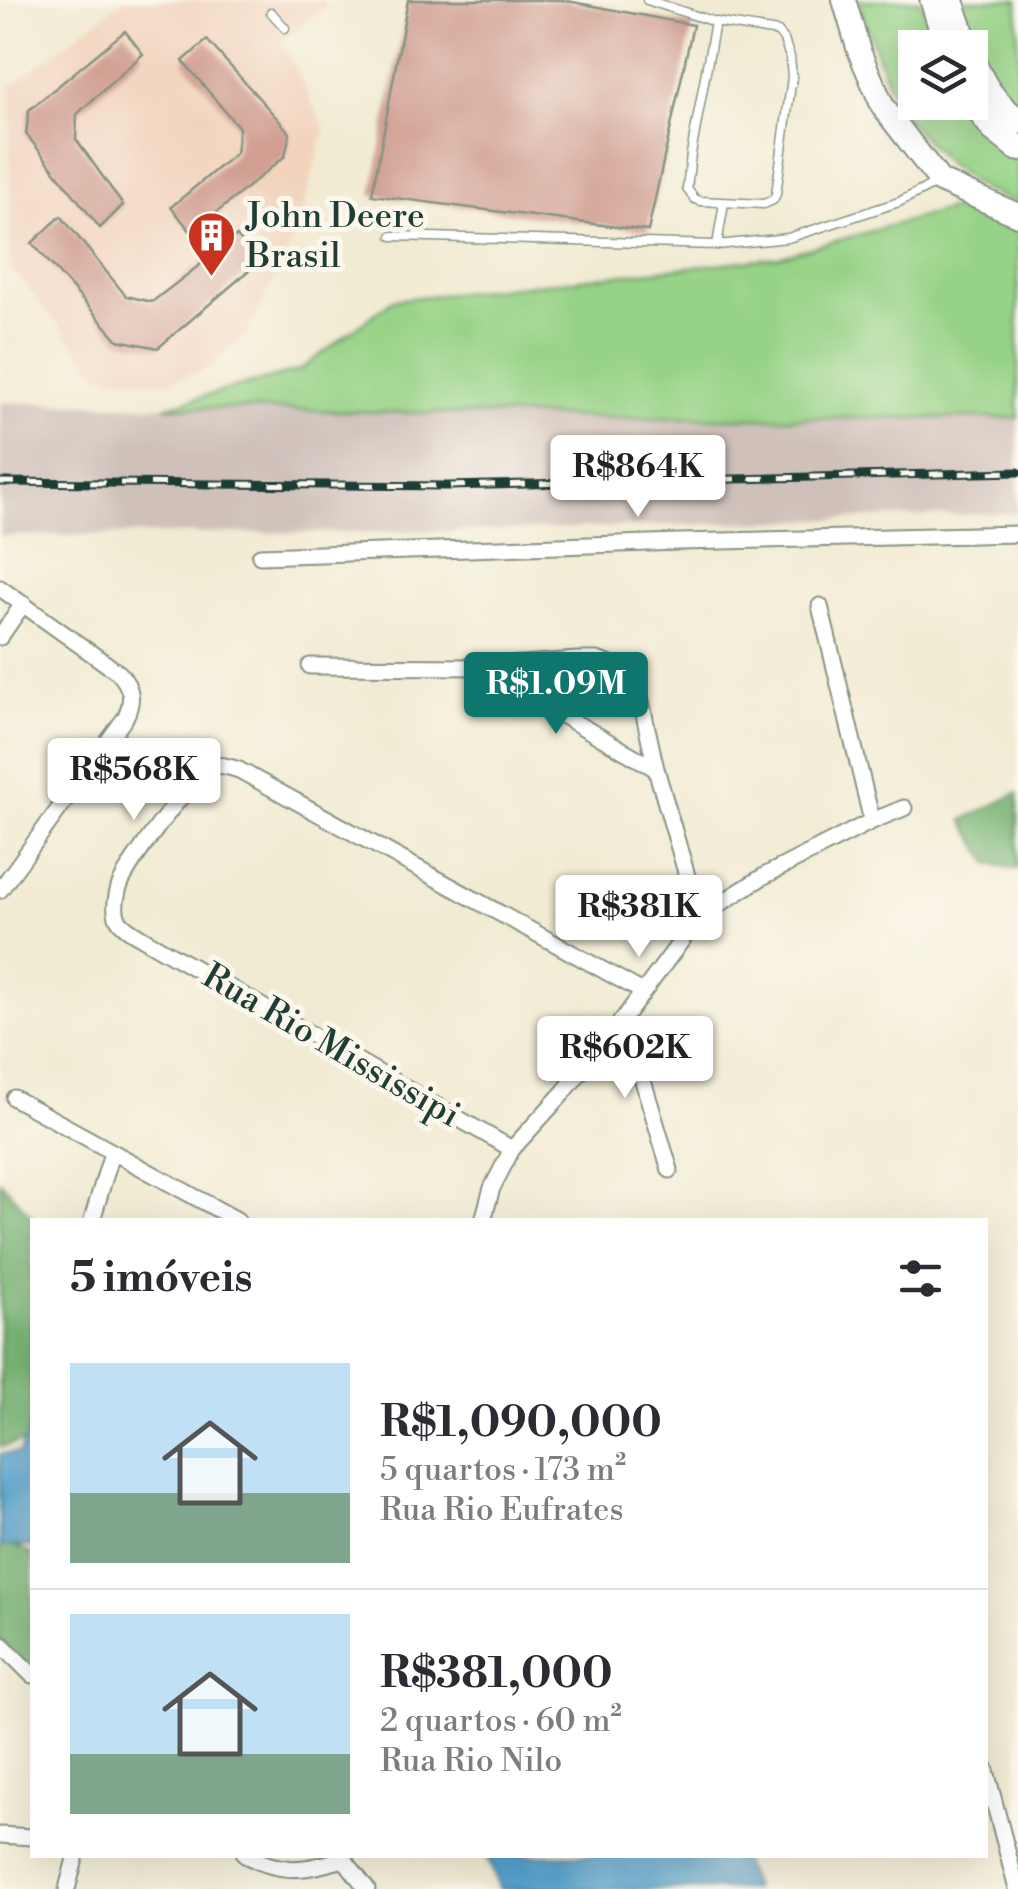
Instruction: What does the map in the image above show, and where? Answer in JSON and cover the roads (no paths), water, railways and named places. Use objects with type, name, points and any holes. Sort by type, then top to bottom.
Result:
[{"type":"main road","points":[[844,0],[859,51],[883,107],[940,181],[1018,215]]},
{"type":"main road","points":[[932,0],[942,30]]},
{"type":"main road","points":[[950,0],[961,30]]},
{"type":"main road","points":[[988,92],[1018,121]]},
{"type":"main road","points":[[987,120],[1018,148]]},
{"type":"street","points":[[260,556],[1018,534]]},
{"type":"street","points":[[0,588],[119,673],[131,694],[126,718],[0,890]]},
{"type":"street","points":[[0,637],[24,604]]},
{"type":"street","points":[[820,606],[872,821]]},
{"type":"street","points":[[310,666],[478,666],[587,660],[614,664],[624,670],[638,692],[698,917]]},
{"type":"street","points":[[478,666],[656,769]]},
{"type":"street","name":"Rua Rio Mississipi","points":[[512,1149],[149,942],[118,919],[121,882],[189,786],[214,766],[239,770],[643,992]]},
{"type":"street","points":[[484,1218],[492,1188],[512,1149],[563,1094],[624,1018],[698,917],[764,876],[904,808]]},
{"type":"street","points":[[624,1018],[670,1170]]},
{"type":"street","points":[[14,1098],[233,1218]]},
{"type":"street","points":[[93,1218],[112,1153]]},
{"type":"street","points":[[0,1643],[30,1673]]},
{"type":"street","points":[[988,1778],[1017,1889]]},
{"type":"street","points":[[0,1836],[30,1837]]},
{"type":"street","points":[[67,1889],[75,1858]]},
{"type":"street","points":[[251,1858],[281,1870],[313,1867],[341,1858]]},
{"type":"street","points":[[345,1858],[367,1889]]},
{"type":"lane","points":[[647,0],[715,22],[778,32],[784,40],[792,77],[776,194],[764,204],[695,199],[687,189],[715,22]]},
{"type":"lane","points":[[271,12],[285,28]]},
{"type":"lane","points":[[392,236],[717,246],[788,238],[900,202],[940,181]]},
{"type":"lane","points":[[717,246],[724,204]]},
{"type":"water","points":[[30,1425],[30,1547],[0,1546],[0,1454],[20,1453]]},
{"type":"water","points":[[487,1858],[743,1858],[754,1889],[500,1889]]},
{"type":"railway","points":[[0,482],[448,486],[1018,472]]},
{"type":"place","name":"John Deere Brasil","points":[[211,278]]}]
